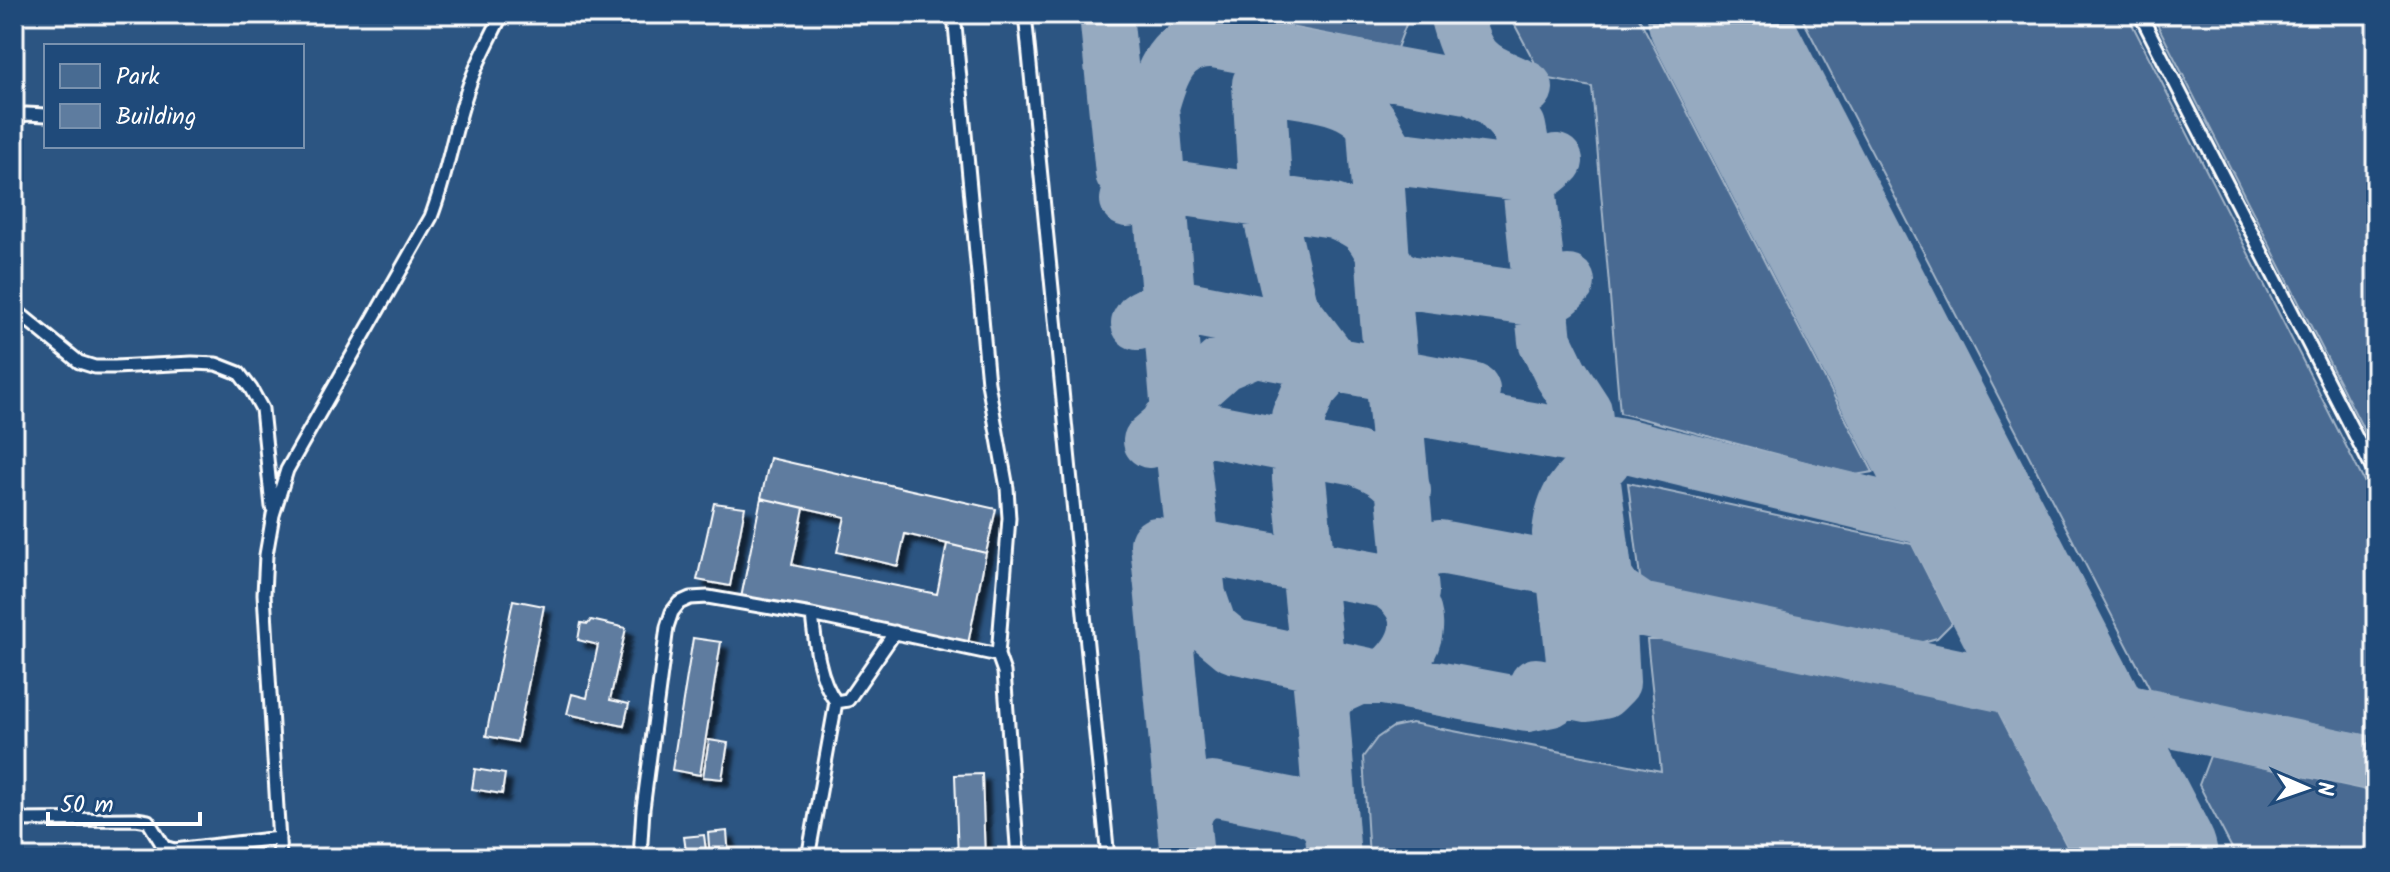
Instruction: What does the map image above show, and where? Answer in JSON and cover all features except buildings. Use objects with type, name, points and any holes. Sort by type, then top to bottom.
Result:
[{"type":"lane","points":[[280,858],[264,594],[266,555],[273,515],[287,470],[314,419],[431,217],[444,183],[452,142],[470,82],[502,14]]},
{"type":"lane","points":[[954,14],[988,383],[1007,488],[1009,518],[998,655],[1004,672],[1018,858]]},
{"type":"lane","points":[[1025,14],[1108,858]]},
{"type":"lane","points":[[2140,14],[2376,476]]},
{"type":"lane","points":[[14,119],[26,114],[44,115]]},
{"type":"lane","points":[[14,309],[79,362],[95,367],[216,364],[239,373],[262,409],[273,515]]},
{"type":"lane","points":[[640,858],[643,809],[667,627],[679,603],[690,598],[708,597],[812,615],[998,655]]},
{"type":"lane","points":[[808,858],[836,702],[828,688],[817,651],[812,615]]},
{"type":"lane","points":[[836,702],[848,700],[895,632]]},
{"type":"lane","points":[[14,820],[148,821],[164,847],[174,850],[279,838]]},
{"type":"green space","points":[[1223,14],[1410,14],[1397,48]]},
{"type":"green space","points":[[1509,14],[1637,14],[1873,472],[1855,475],[1620,413],[1592,87],[1550,79],[1535,63]]},
{"type":"green space","points":[[1800,14],[2127,14],[2376,505],[2376,738],[2152,693]]},
{"type":"green space","points":[[2152,14],[2376,14],[2376,454]]},
{"type":"green space","points":[[1628,483],[1912,544],[1952,623],[1937,638],[1912,645],[1641,585]]},
{"type":"green space","points":[[1647,640],[1679,640],[1995,705],[2073,858],[1369,858],[1363,757],[1377,738],[1393,727],[1412,723],[1661,771]]},
{"type":"green space","points":[[2210,756],[2376,792],[2376,858],[2237,858],[2199,785]]},
{"type":"taxiway","points":[[1106,14],[1122,173]]},
{"type":"taxiway","points":[[1456,14],[1466,45],[1479,63],[1526,88]]},
{"type":"taxiway","points":[[1160,578],[1173,558],[1183,551],[1188,549],[1195,546],[1386,581],[1410,603],[1416,629],[1406,654],[1383,678],[1233,646],[1210,627],[1199,595],[1179,424],[1152,107],[1164,71],[1178,52],[1199,42],[1213,41],[1472,88],[1495,100],[1519,127],[1528,175],[1545,341],[1561,374],[1585,411],[1608,594]]},
{"type":"taxiway","points":[[1305,59],[1282,61],[1271,68],[1259,84],[1266,200],[1292,309],[1333,363],[1310,389],[1298,417],[1299,479],[1322,706]]},
{"type":"taxiway","points":[[1279,88],[1324,96],[1356,108],[1369,120],[1394,158],[1528,175],[1544,171],[1556,161]]},
{"type":"taxiway","points":[[1374,130],[1387,320],[1412,592]]},
{"type":"taxiway","points":[[1127,200],[1145,187],[1158,185],[1334,211],[1363,226],[1382,252]]},
{"type":"taxiway","points":[[1383,259],[1392,274],[1407,282],[1539,300],[1558,292],[1568,282]]},
{"type":"taxiway","points":[[1138,323],[1142,317],[1167,304],[1308,332]]},
{"type":"taxiway","points":[[1170,420],[1179,424],[1194,389],[1222,364],[1255,350],[1473,390]]},
{"type":"taxiway","points":[[1397,428],[1418,409],[1623,445],[1930,519],[1965,536],[1996,559]]},
{"type":"taxiway","points":[[1150,441],[1165,428],[1179,424],[1356,458],[1383,470],[1404,491]]},
{"type":"taxiway","points":[[1892,509],[1917,502],[1931,489],[1938,470],[1937,445]]},
{"type":"taxiway","points":[[1334,858],[1322,706],[1332,690],[1358,678],[1383,678],[1527,705],[1551,700],[1565,689],[1574,669],[1559,533],[1561,520],[1572,491],[1604,460]]},
{"type":"taxiway","points":[[1157,544],[1187,858]]},
{"type":"taxiway","points":[[1409,569],[1422,552],[1440,547],[1573,572],[1591,580],[1608,594],[1613,682],[1603,692],[1587,695],[1536,685]]},
{"type":"taxiway","points":[[1606,579],[1615,592],[1640,609],[2376,764]]},
{"type":"taxiway","points":[[2028,621],[2044,648],[2070,678],[2109,701]]},
{"type":"taxiway","points":[[2025,698],[2055,715],[2068,727],[2119,798]]},
{"type":"taxiway","points":[[1184,822],[1193,801],[1212,789],[1304,807],[1321,815],[1331,828]]},
{"type":"runway","points":[[1715,14],[2150,858]]}]
